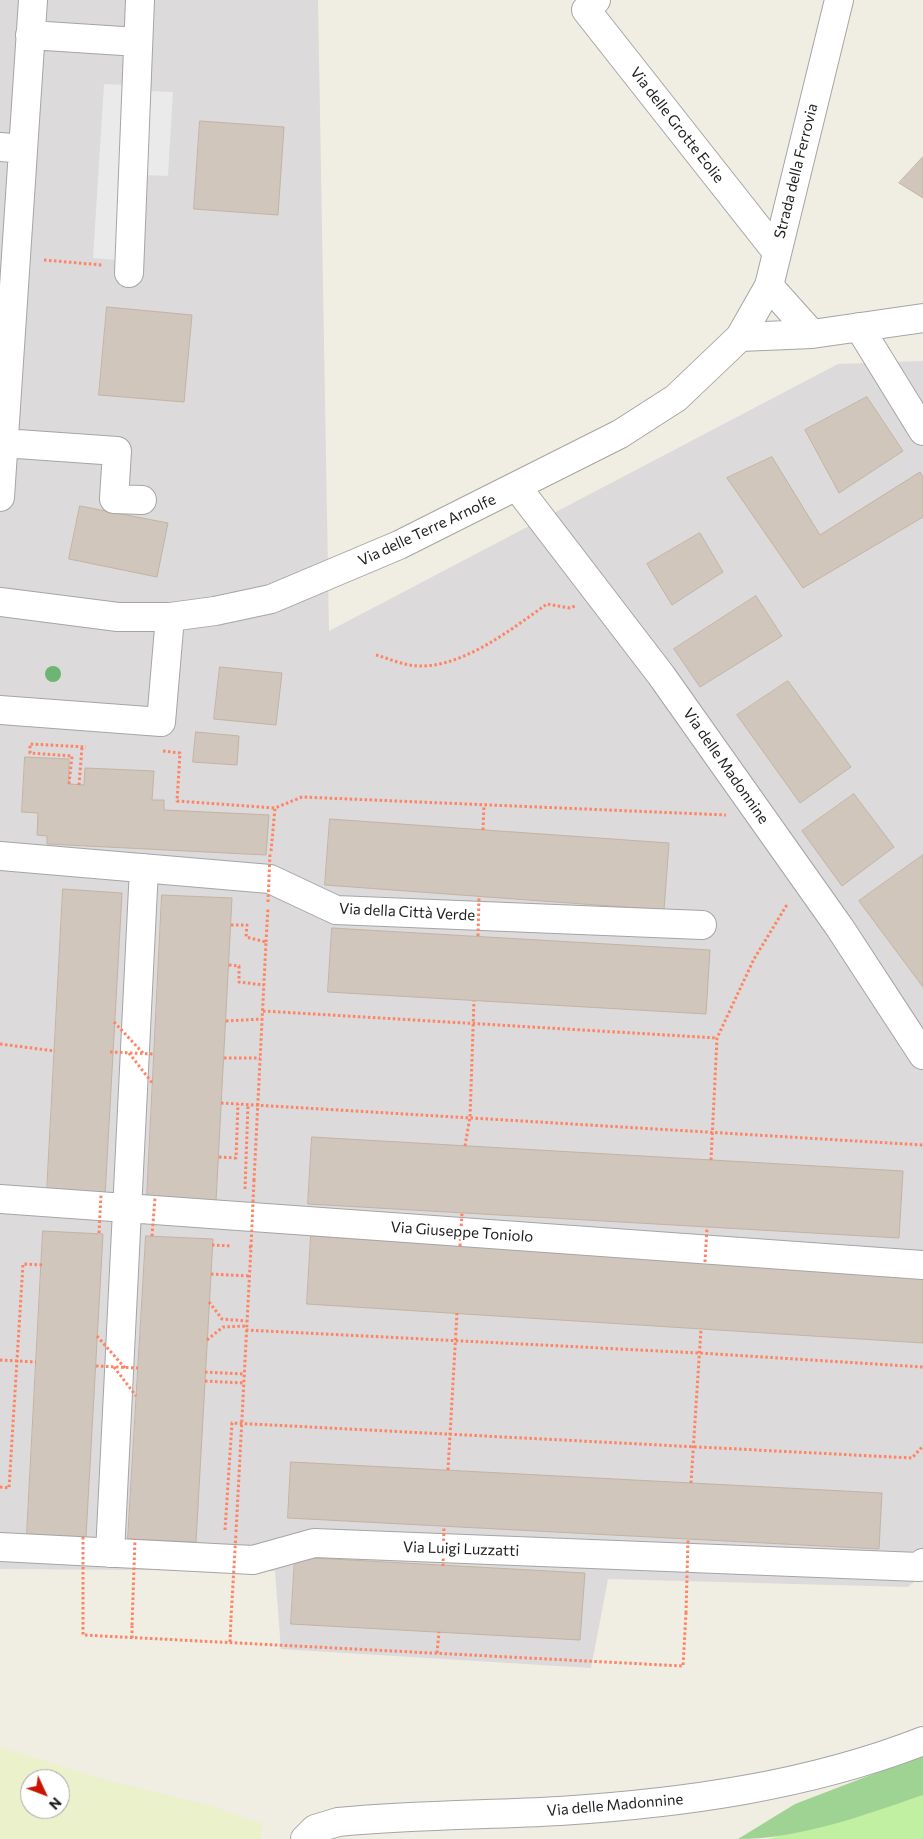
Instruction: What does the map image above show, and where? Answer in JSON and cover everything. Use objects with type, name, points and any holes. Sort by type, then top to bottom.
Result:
[{"type":"street","points":[[0,497],[4,444],[3,400],[16,257],[11,148],[30,35],[33,0]]},
{"type":"street","points":[[129,270],[140,0]]},
{"type":"street","name":"Via delle Grotte Eolie","points":[[596,0],[586,10],[776,251]]},
{"type":"street","name":"Strada della Ferrovia","points":[[740,337],[769,286],[776,251],[839,0]]},
{"type":"street","points":[[30,35],[138,42]]},
{"type":"street","points":[[769,286],[812,334]]},
{"type":"street","points":[[740,337],[812,334],[923,318]]},
{"type":"street","points":[[859,327],[923,431]]},
{"type":"street","name":"Via delle Terre Arnolfe","points":[[0,602],[118,617],[170,616],[216,612],[280,595],[399,545],[620,434],[676,398],[740,337]]},
{"type":"street","points":[[4,444],[117,452],[114,499],[142,500]]},
{"type":"street","name":"Via delle Madonnine","points":[[516,487],[600,593],[761,816],[923,1054]]},
{"type":"street","points":[[0,710],[160,722],[170,616]]},
{"type":"street","name":"Via della Città Verde","points":[[0,856],[270,879],[336,910],[702,925]]},
{"type":"street","points":[[110,1553],[144,868]]},
{"type":"street","name":"Via Giuseppe Toniolo","points":[[0,1199],[923,1266]]},
{"type":"street","name":"Via Luigi Luzzatti","points":[[0,1547],[253,1560],[314,1543],[919,1567],[923,1564]]},
{"type":"street","name":"Via delle Madonnine","points":[[305,1839],[316,1829],[338,1822],[569,1810],[700,1797],[822,1774],[923,1741]]},
{"type":"path","points":[[16,257],[129,270]]},
{"type":"path","points":[[376,655],[411,665],[447,662],[485,647],[547,604],[570,608],[600,593]]},
{"type":"path","points":[[70,784],[72,756],[30,753],[30,744],[92,747]]},
{"type":"path","points":[[79,785],[82,747]]},
{"type":"path","points":[[160,751],[180,753],[177,801],[275,808],[302,797],[761,816]]},
{"type":"path","points":[[482,830],[484,805]]},
{"type":"path","points":[[230,1642],[270,854],[275,808]]},
{"type":"path","points":[[711,1160],[717,1038],[754,959],[804,877]]},
{"type":"path","points":[[478,936],[479,896]]},
{"type":"path","points":[[231,925],[247,925],[246,937],[266,942]]},
{"type":"path","points":[[229,965],[239,966],[239,982],[264,985]]},
{"type":"path","points":[[465,1146],[470,1117],[474,1001]]},
{"type":"path","points":[[263,1011],[717,1038]]},
{"type":"path","points":[[226,1021],[262,1018]]},
{"type":"path","points":[[114,1022],[143,1054]]},
{"type":"path","points":[[0,1044],[55,1051]]},
{"type":"path","points":[[110,1052],[154,1054]]},
{"type":"path","points":[[129,1053],[153,1084]]},
{"type":"path","points":[[224,1058],[260,1058]]},
{"type":"path","points":[[222,1103],[923,1145]]},
{"type":"path","points":[[219,1157],[236,1158],[238,1104]]},
{"type":"path","points":[[243,1216],[248,1104]]},
{"type":"path","points":[[99,1233],[101,1195]]},
{"type":"path","points":[[152,1236],[155,1198]]},
{"type":"path","points":[[460,1246],[462,1213]]},
{"type":"path","points":[[705,1262],[707,1227]]},
{"type":"path","points":[[0,1487],[9,1488],[23,1264],[42,1265]]},
{"type":"path","points":[[211,1274],[249,1276]]},
{"type":"path","points":[[209,1302],[222,1319],[246,1321]]},
{"type":"path","points":[[448,1470],[457,1313]]},
{"type":"path","points":[[207,1340],[223,1326],[923,1367]]},
{"type":"path","points":[[691,1483],[700,1329]]},
{"type":"path","points":[[98,1336],[126,1368]]},
{"type":"path","points":[[0,1360],[36,1362]]},
{"type":"path","points":[[96,1366],[138,1368]]},
{"type":"path","points":[[114,1367],[136,1396]]},
{"type":"path","points":[[205,1372],[244,1374]]},
{"type":"path","points":[[205,1381],[243,1383]]},
{"type":"path","points":[[223,1558],[232,1423],[912,1458],[923,1446]]},
{"type":"path","points":[[443,1566],[444,1527]]},
{"type":"path","points":[[83,1536],[84,1635],[683,1666],[688,1539]]},
{"type":"path","points":[[132,1638],[135,1539]]},
{"type":"path","points":[[437,1653],[439,1632]]},
{"type":"shaded area","points":[[0,0],[318,0],[329,631],[838,364],[923,361],[923,1574],[908,1587],[608,1579],[591,1668],[281,1649],[275,1571],[0,1569]]},
{"type":"shaded area","points":[[104,84],[128,85],[117,260],[93,258]]},
{"type":"shaded area","points":[[150,91],[173,92],[168,176],[145,175]]},
{"type":"green space","points":[[0,1747],[102,1779],[211,1806],[263,1824],[260,1839],[0,1839]]},
{"type":"green space","points":[[923,1755],[923,1795],[832,1825],[785,1835],[738,1839],[795,1804]]},
{"type":"green space","points":[[923,1795],[923,1839],[767,1839],[867,1814]]},
{"type":"building","points":[[200,121],[284,127],[278,215],[194,209]]},
{"type":"building","points":[[923,157],[923,198],[899,183]]},
{"type":"building","points":[[107,307],[192,315],[184,402],[99,395]]},
{"type":"building","points":[[867,397],[903,451],[839,493],[805,430]]},
{"type":"building","points":[[772,457],[820,535],[920,472],[923,477],[923,517],[803,588],[727,478]]},
{"type":"building","points":[[80,506],[168,523],[157,577],[69,559]]},
{"type":"building","points":[[700,533],[723,572],[672,605],[647,564]]},
{"type":"building","points":[[756,596],[782,636],[700,687],[674,649]]},
{"type":"building","points":[[220,667],[282,673],[276,725],[214,719]]},
{"type":"building","points":[[788,681],[851,767],[800,803],[737,715]]},
{"type":"building","points":[[196,732],[239,736],[237,765],[193,762]]},
{"type":"building","points":[[25,757],[69,759],[69,784],[84,785],[85,768],[154,771],[152,800],[164,800],[164,810],[269,815],[266,855],[47,844],[47,836],[37,835],[38,813],[22,812]]},
{"type":"building","points":[[854,794],[894,847],[842,886],[802,831]]},
{"type":"building","points":[[330,819],[669,843],[664,910],[325,885]]},
{"type":"building","points":[[923,855],[923,987],[859,901]]},
{"type":"building","points":[[63,889],[122,893],[105,1196],[47,1192]]},
{"type":"building","points":[[162,895],[232,898],[216,1201],[147,1198]]},
{"type":"building","points":[[332,928],[710,950],[706,1014],[328,992]]},
{"type":"building","points":[[312,1137],[903,1171],[899,1238],[308,1204]]},
{"type":"building","points":[[43,1231],[103,1234],[86,1537],[27,1534]]},
{"type":"building","points":[[146,1236],[213,1239],[196,1542],[128,1539]]},
{"type":"building","points":[[311,1236],[923,1276],[923,1343],[307,1304]]},
{"type":"building","points":[[291,1462],[882,1493],[879,1549],[288,1518]]},
{"type":"building","points":[[295,1557],[585,1573],[580,1640],[291,1624]]}]
